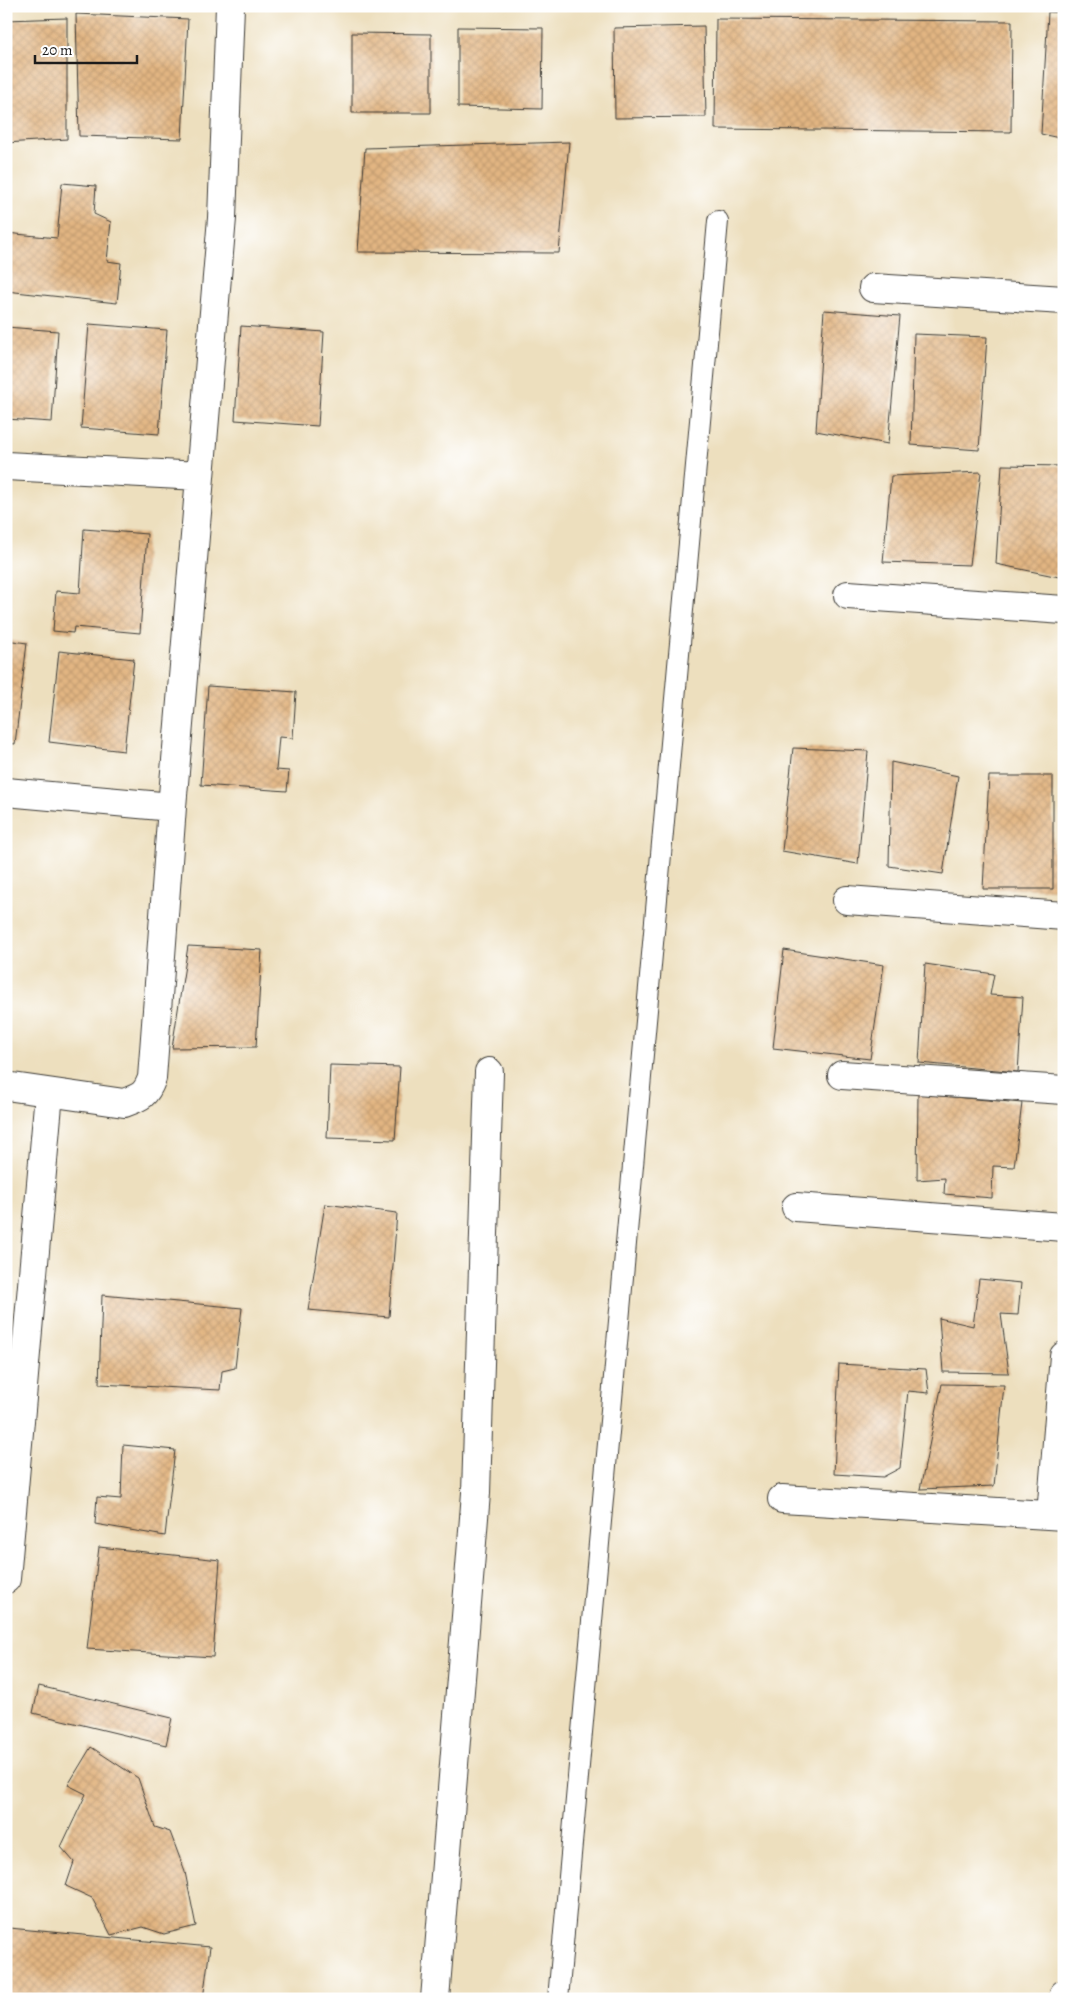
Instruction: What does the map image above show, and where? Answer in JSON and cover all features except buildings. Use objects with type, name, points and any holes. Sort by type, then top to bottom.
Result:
[{"type":"street","points":[[6,1086],[124,1103],[140,1097],[148,1090],[152,1078],[172,807],[222,218],[230,6]]},
{"type":"street","points":[[873,288],[1064,300]]},
{"type":"street","points":[[6,466],[200,476]]},
{"type":"street","points":[[848,595],[1064,610]]},
{"type":"street","points":[[6,792],[172,807]]},
{"type":"street","points":[[847,900],[1064,916]]},
{"type":"street","points":[[435,1999],[476,1493],[489,1072]]},
{"type":"street","points":[[842,1075],[1064,1090]]},
{"type":"street","points":[[6,1579],[49,1093]]},
{"type":"street","points":[[796,1207],[1064,1227]]},
{"type":"street","points":[[782,1499],[1057,1516],[1064,1356]]},
{"type":"street","points":[[1063,1999],[1064,1994]]},
{"type":"lane","points":[[558,1999],[718,221]]}]
